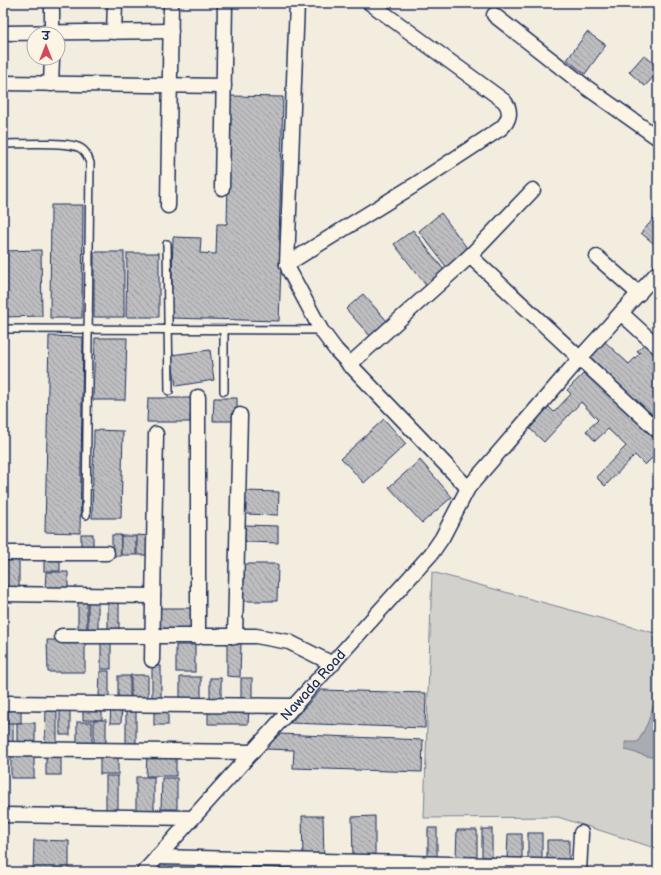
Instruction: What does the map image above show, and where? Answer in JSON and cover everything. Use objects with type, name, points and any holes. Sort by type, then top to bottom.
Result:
[{"type":"street","points":[[52,3],[52,26]]},
{"type":"street","points":[[114,32],[115,3]]},
{"type":"street","points":[[168,206],[171,3]]},
{"type":"street","points":[[222,188],[225,3]]},
{"type":"street","points":[[296,3],[287,264],[293,280],[321,330],[349,365],[468,488]]},
{"type":"street","points":[[287,264],[413,186],[500,129],[506,123],[509,115],[509,109],[504,101],[370,3]]},
{"type":"street","points":[[494,15],[586,87],[658,138]]},
{"type":"street","points":[[66,33],[171,31]]},
{"type":"street","points":[[3,33],[26,33]]},
{"type":"street","points":[[51,84],[52,66]]},
{"type":"street","points":[[3,83],[224,86]]},
{"type":"street","points":[[349,365],[470,256],[533,190]]},
{"type":"street","points":[[470,256],[658,431]]},
{"type":"street","points":[[598,257],[639,294]]},
{"type":"street","name":"Nawada Road","points":[[144,872],[431,554],[468,488],[580,358],[658,272]]},
{"type":"street","points":[[621,313],[658,347]]},
{"type":"street","points":[[198,397],[198,637]]},
{"type":"street","points":[[235,637],[240,415]]},
{"type":"street","points":[[152,660],[156,434]]},
{"type":"street","points":[[3,553],[107,553]]},
{"type":"street","points":[[3,594],[153,596]]},
{"type":"street","points":[[62,636],[256,636],[289,642],[333,664]]},
{"type":"street","points":[[3,703],[295,706]]},
{"type":"street","points":[[3,750],[253,752]]},
{"type":"street","points":[[3,815],[193,818]]},
{"type":"street","points":[[157,857],[579,869],[581,833]]},
{"type":"lane","points":[[3,144],[68,145],[80,147],[86,153],[90,163],[86,515]]},
{"type":"lane","points":[[167,244],[169,391]]},
{"type":"lane","points":[[3,329],[321,330]]},
{"type":"lane","points":[[224,330],[224,391]]},
{"type":"shaded area","points":[[432,572],[658,634],[658,849],[558,817],[424,818]]},
{"type":"shaded area","points":[[658,702],[658,759],[625,750],[625,742],[638,742],[648,722],[653,706]]},
{"type":"building","points":[[587,32],[606,45],[585,74],[567,60]]},
{"type":"building","points":[[644,55],[658,67],[658,72],[645,86],[629,72]]},
{"type":"building","points":[[230,96],[283,97],[279,240],[282,240],[279,321],[171,318],[173,237],[201,238],[200,253],[216,254],[217,224],[227,224]]},
{"type":"building","points":[[51,205],[83,205],[82,318],[50,318]]},
{"type":"building","points":[[441,213],[470,252],[448,269],[419,231]]},
{"type":"building","points":[[658,214],[658,247],[641,233]]},
{"type":"building","points":[[413,230],[447,274],[428,288],[394,244]]},
{"type":"building","points":[[41,250],[42,316],[3,317],[3,251]]},
{"type":"building","points":[[94,252],[124,252],[124,317],[94,317]]},
{"type":"building","points":[[127,253],[159,253],[159,317],[126,317]]},
{"type":"building","points":[[363,294],[387,321],[370,336],[346,309]]},
{"type":"building","points":[[49,336],[83,337],[80,533],[45,532]]},
{"type":"building","points":[[95,338],[127,338],[125,400],[93,400]]},
{"type":"building","points":[[648,340],[658,350],[658,426],[587,360],[604,341],[629,364],[640,353],[637,351]]},
{"type":"building","points":[[210,350],[214,380],[176,386],[171,355]]},
{"type":"building","points":[[585,372],[658,442],[658,452],[645,465],[635,455],[605,486],[596,477],[626,446],[608,429],[595,441],[586,431],[598,420],[581,402],[544,442],[527,426],[547,405],[554,412],[571,394],[567,390]]},
{"type":"building","points":[[148,398],[191,398],[190,422],[147,422]]},
{"type":"building","points":[[214,398],[237,398],[237,421],[213,421]]},
{"type":"building","points":[[384,419],[406,444],[364,483],[341,458]]},
{"type":"building","points":[[94,430],[123,431],[121,518],[92,518]]},
{"type":"building","points":[[420,460],[452,497],[422,523],[389,487]]},
{"type":"building","points":[[244,491],[279,492],[278,515],[244,514]]},
{"type":"building","points":[[245,525],[278,526],[278,543],[245,542]]},
{"type":"building","points":[[81,534],[93,534],[93,551],[81,551]]},
{"type":"building","points":[[112,535],[121,535],[121,556],[112,556]]},
{"type":"building","points":[[137,535],[149,536],[148,555],[137,555]]},
{"type":"building","points":[[121,536],[136,536],[136,555],[121,555]]},
{"type":"building","points":[[44,554],[60,554],[60,571],[44,571]]},
{"type":"building","points":[[5,555],[19,555],[19,589],[5,589]]},
{"type":"building","points":[[244,564],[278,564],[277,601],[243,601]]},
{"type":"building","points":[[46,572],[68,572],[68,589],[45,589]]},
{"type":"building","points":[[78,598],[87,598],[87,633],[78,633]]},
{"type":"building","points":[[88,598],[98,598],[98,633],[88,633]]},
{"type":"building","points":[[108,598],[119,598],[119,632],[108,632]]},
{"type":"building","points":[[157,608],[194,608],[193,629],[157,629]]},
{"type":"building","points":[[47,640],[85,640],[85,672],[48,672]]},
{"type":"building","points":[[101,642],[111,642],[111,669],[101,669]]},
{"type":"building","points":[[227,643],[241,643],[240,677],[227,676]]},
{"type":"building","points":[[176,645],[195,645],[195,672],[176,672]]},
{"type":"building","points":[[152,666],[161,666],[161,698],[152,698]]},
{"type":"building","points":[[100,671],[109,671],[109,697],[99,697]]},
{"type":"building","points":[[131,675],[148,675],[148,698],[131,698]]},
{"type":"building","points":[[118,676],[130,676],[130,697],[118,697]]},
{"type":"building","points":[[180,677],[201,677],[201,700],[180,700]]},
{"type":"building","points":[[210,678],[221,678],[221,700],[210,700]]},
{"type":"building","points":[[241,678],[252,678],[252,702],[241,702]]},
{"type":"building","points":[[321,690],[426,693],[425,728],[290,723]]},
{"type":"building","points":[[8,704],[21,704],[21,723],[8,723]]},
{"type":"building","points":[[83,705],[102,705],[102,720],[83,720]]},
{"type":"building","points":[[111,705],[122,705],[121,723],[110,723]]},
{"type":"building","points":[[126,705],[136,705],[136,743],[126,743]]},
{"type":"building","points":[[154,706],[168,706],[168,725],[154,725]]},
{"type":"building","points":[[46,708],[57,708],[57,744],[45,744]]},
{"type":"building","points":[[60,708],[70,708],[70,735],[60,735]]},
{"type":"building","points":[[208,709],[249,709],[248,724],[208,724]]},
{"type":"building","points":[[94,720],[106,720],[106,744],[94,744]]},
{"type":"building","points":[[77,722],[92,722],[92,745],[77,745]]},
{"type":"building","points":[[17,723],[35,723],[35,744],[17,744]]},
{"type":"building","points":[[3,724],[13,724],[13,744],[3,744]]},
{"type":"building","points":[[279,734],[423,740],[422,772],[293,768],[294,750],[264,749]]},
{"type":"building","points":[[11,752],[34,752],[34,778],[11,778]]},
{"type":"building","points":[[46,753],[61,753],[61,775],[46,775]]},
{"type":"building","points":[[147,753],[176,753],[176,776],[146,776]]},
{"type":"building","points":[[100,754],[118,754],[118,774],[100,774]]},
{"type":"building","points":[[106,776],[118,776],[118,811],[106,811]]},
{"type":"building","points":[[136,777],[154,777],[154,811],[136,811]]},
{"type":"building","points":[[162,778],[177,778],[177,809],[161,809]]},
{"type":"building","points":[[302,816],[323,816],[324,859],[303,859]]},
{"type":"building","points":[[375,816],[375,859],[353,859],[352,817]]},
{"type":"building","points":[[428,828],[437,828],[437,859],[428,859]]},
{"type":"building","points":[[482,829],[492,829],[492,857],[482,857]]},
{"type":"building","points":[[457,830],[477,830],[477,857],[456,857]]},
{"type":"building","points":[[528,833],[542,833],[542,860],[528,860]]},
{"type":"building","points":[[508,834],[522,834],[522,858],[507,858]]},
{"type":"building","points":[[34,840],[69,841],[69,872],[33,872]]},
{"type":"building","points":[[547,840],[569,840],[569,861],[547,860]]},
{"type":"building","points":[[241,870],[241,872],[216,872],[216,871]]},
{"type":"building","points":[[275,870],[298,870],[298,872],[275,872]]},
{"type":"building","points":[[310,870],[327,870],[327,872],[310,872]]}]
